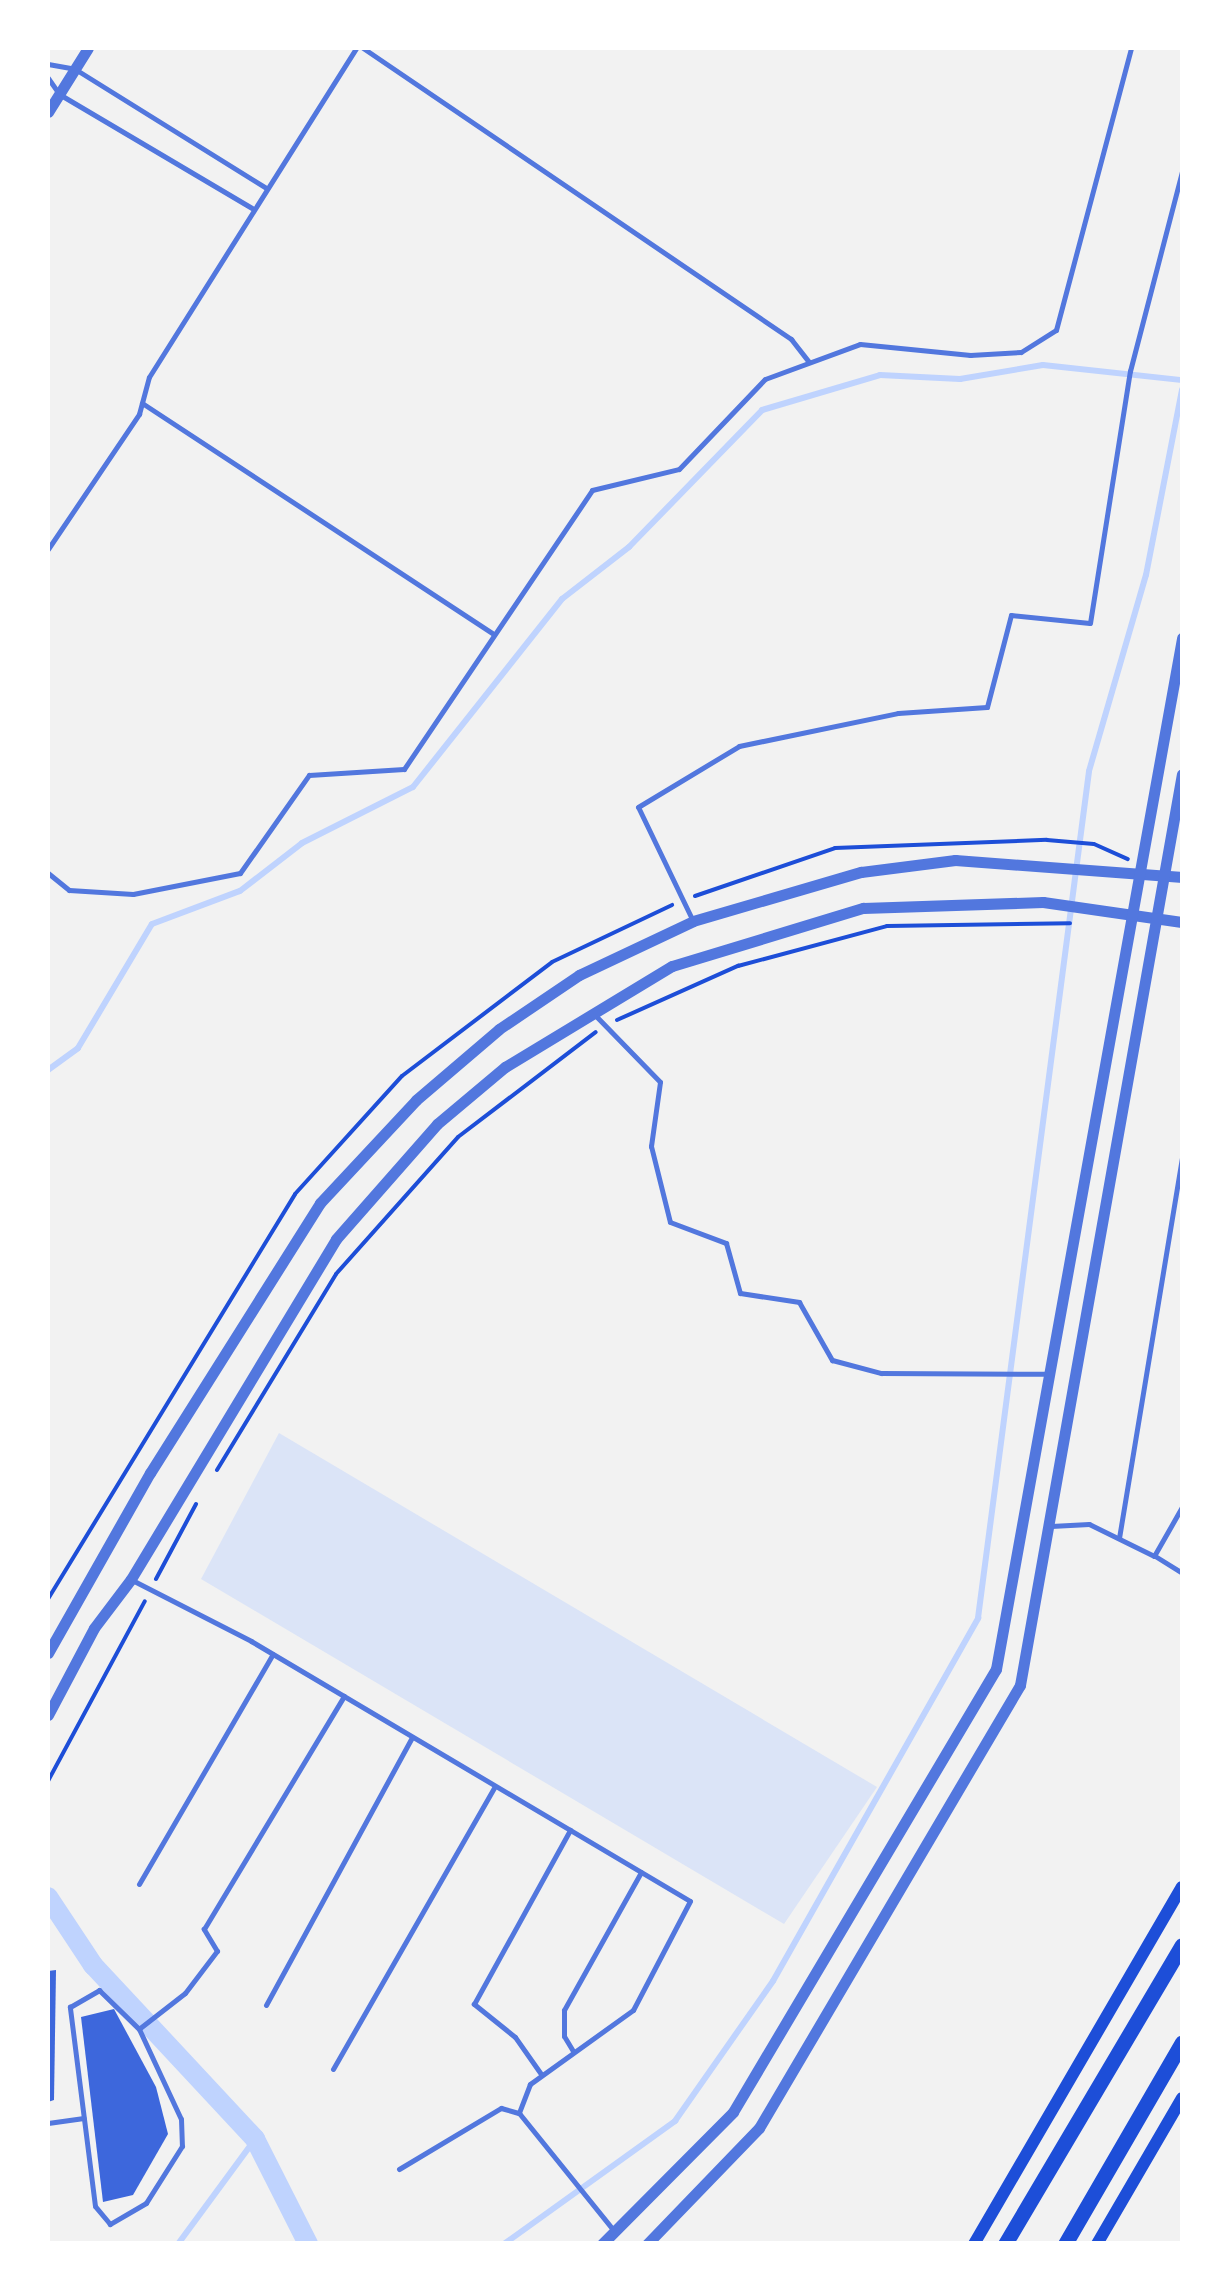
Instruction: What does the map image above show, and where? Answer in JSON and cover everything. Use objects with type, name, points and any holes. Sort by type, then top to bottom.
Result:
[{"type":"highway","points":[[1006,2244],[1182,1946]]},
{"type":"highway","points":[[1064,2244],[1182,2042]]},
{"type":"main road","points":[[974,2244],[1182,1887]]},
{"type":"main road","points":[[1097,2244],[1182,2098]]},
{"type":"street","points":[[48,112],[88,48]]},
{"type":"street","points":[[602,2244],[617,2235],[733,2112],[996,1669],[1136,914],[1182,638]]},
{"type":"street","points":[[646,2244],[760,2128],[1020,1685],[1182,774]]},
{"type":"street","points":[[48,1653],[150,1473],[320,1203],[416,1100],[499,1028],[579,975],[693,921],[861,872],[954,860],[1089,866],[1182,877]]},
{"type":"street","points":[[48,1715],[94,1628],[131,1579],[182,1487],[336,1239],[436,1124],[506,1067],[672,966],[862,908],[1043,902],[1182,922]]},
{"type":"lane","points":[[48,549],[142,403],[149,377],[252,208],[359,48],[791,339],[810,363]]},
{"type":"lane","points":[[48,873],[69,890],[133,894],[240,874],[309,775],[404,769],[492,633],[592,490],[679,469],[765,379],[860,344],[970,355],[1021,352],[1056,330],[1131,48]]},
{"type":"lane","points":[[48,64],[74,69],[266,188]]},
{"type":"lane","points":[[48,78],[59,94],[252,208]]},
{"type":"lane","points":[[693,921],[638,806],[739,746],[898,713],[986,707],[1011,615],[1090,624],[1130,371],[1182,171]]},
{"type":"lane","points":[[142,403],[492,633]]},
{"type":"lane","points":[[592,1012],[660,1082],[651,1146],[670,1222],[726,1243],[740,1293],[799,1302],[832,1360],[881,1373],[1050,1374]]},
{"type":"lane","points":[[1119,1538],[1182,1158]]},
{"type":"lane","points":[[1154,1556],[1182,1507]]},
{"type":"lane","points":[[1051,1526],[1089,1524],[1182,1573]]},
{"type":"lane","points":[[131,1579],[273,1654],[690,1900],[633,2010],[530,2084],[519,2113]]},
{"type":"lane","points":[[139,1884],[273,1654]]},
{"type":"lane","points":[[140,2028],[185,1993],[217,1951],[204,1930],[344,1696]]},
{"type":"lane","points":[[266,2005],[412,1737]]},
{"type":"lane","points":[[333,2069],[495,1786]]},
{"type":"lane","points":[[542,2075],[516,2037],[474,2004],[570,1830]]},
{"type":"lane","points":[[573,2051],[564,2036],[564,2010],[642,1872]]},
{"type":"lane","points":[[99,1990],[140,2028],[182,2119],[182,2146],[146,2204],[110,2224],[95,2206],[70,2007],[99,1990]]},
{"type":"lane","points":[[399,2168],[502,2108],[519,2113],[617,2235]]},
{"type":"lane","points":[[48,2123],[84,2118]]},
{"type":"path","points":[[1046,840],[1094,844]]},
{"type":"path","points":[[207,1485],[336,1274],[458,1136],[605,1025],[738,966],[887,926],[1040,920],[1076,923]]},
{"type":"path","points":[[48,1599],[128,1465]]},
{"type":"path","points":[[48,1781],[197,1502]]},
{"type":"shaded area","points":[[279,1433],[877,1787],[784,1924],[201,1579]]},
{"type":"building","points":[[56,1970],[54,2100],[48,2102],[48,1971]]},
{"type":"building","points":[[114,2009],[156,2087],[168,2134],[133,2195],[103,2202],[81,2017]]},
{"type":"waterway","points":[[48,1070],[78,1048],[152,924],[240,891],[302,843],[413,787],[562,599],[629,547],[762,410],[880,375],[960,379],[1043,365],[1182,380]]},
{"type":"waterway","points":[[504,2244],[675,2121],[773,1981],[978,1618],[1089,771],[1146,575],[1182,389]]},
{"type":"waterway","points":[[48,1897],[93,1965],[255,2139],[308,2244]]},
{"type":"waterway","points":[[178,2244],[255,2139]]}]
